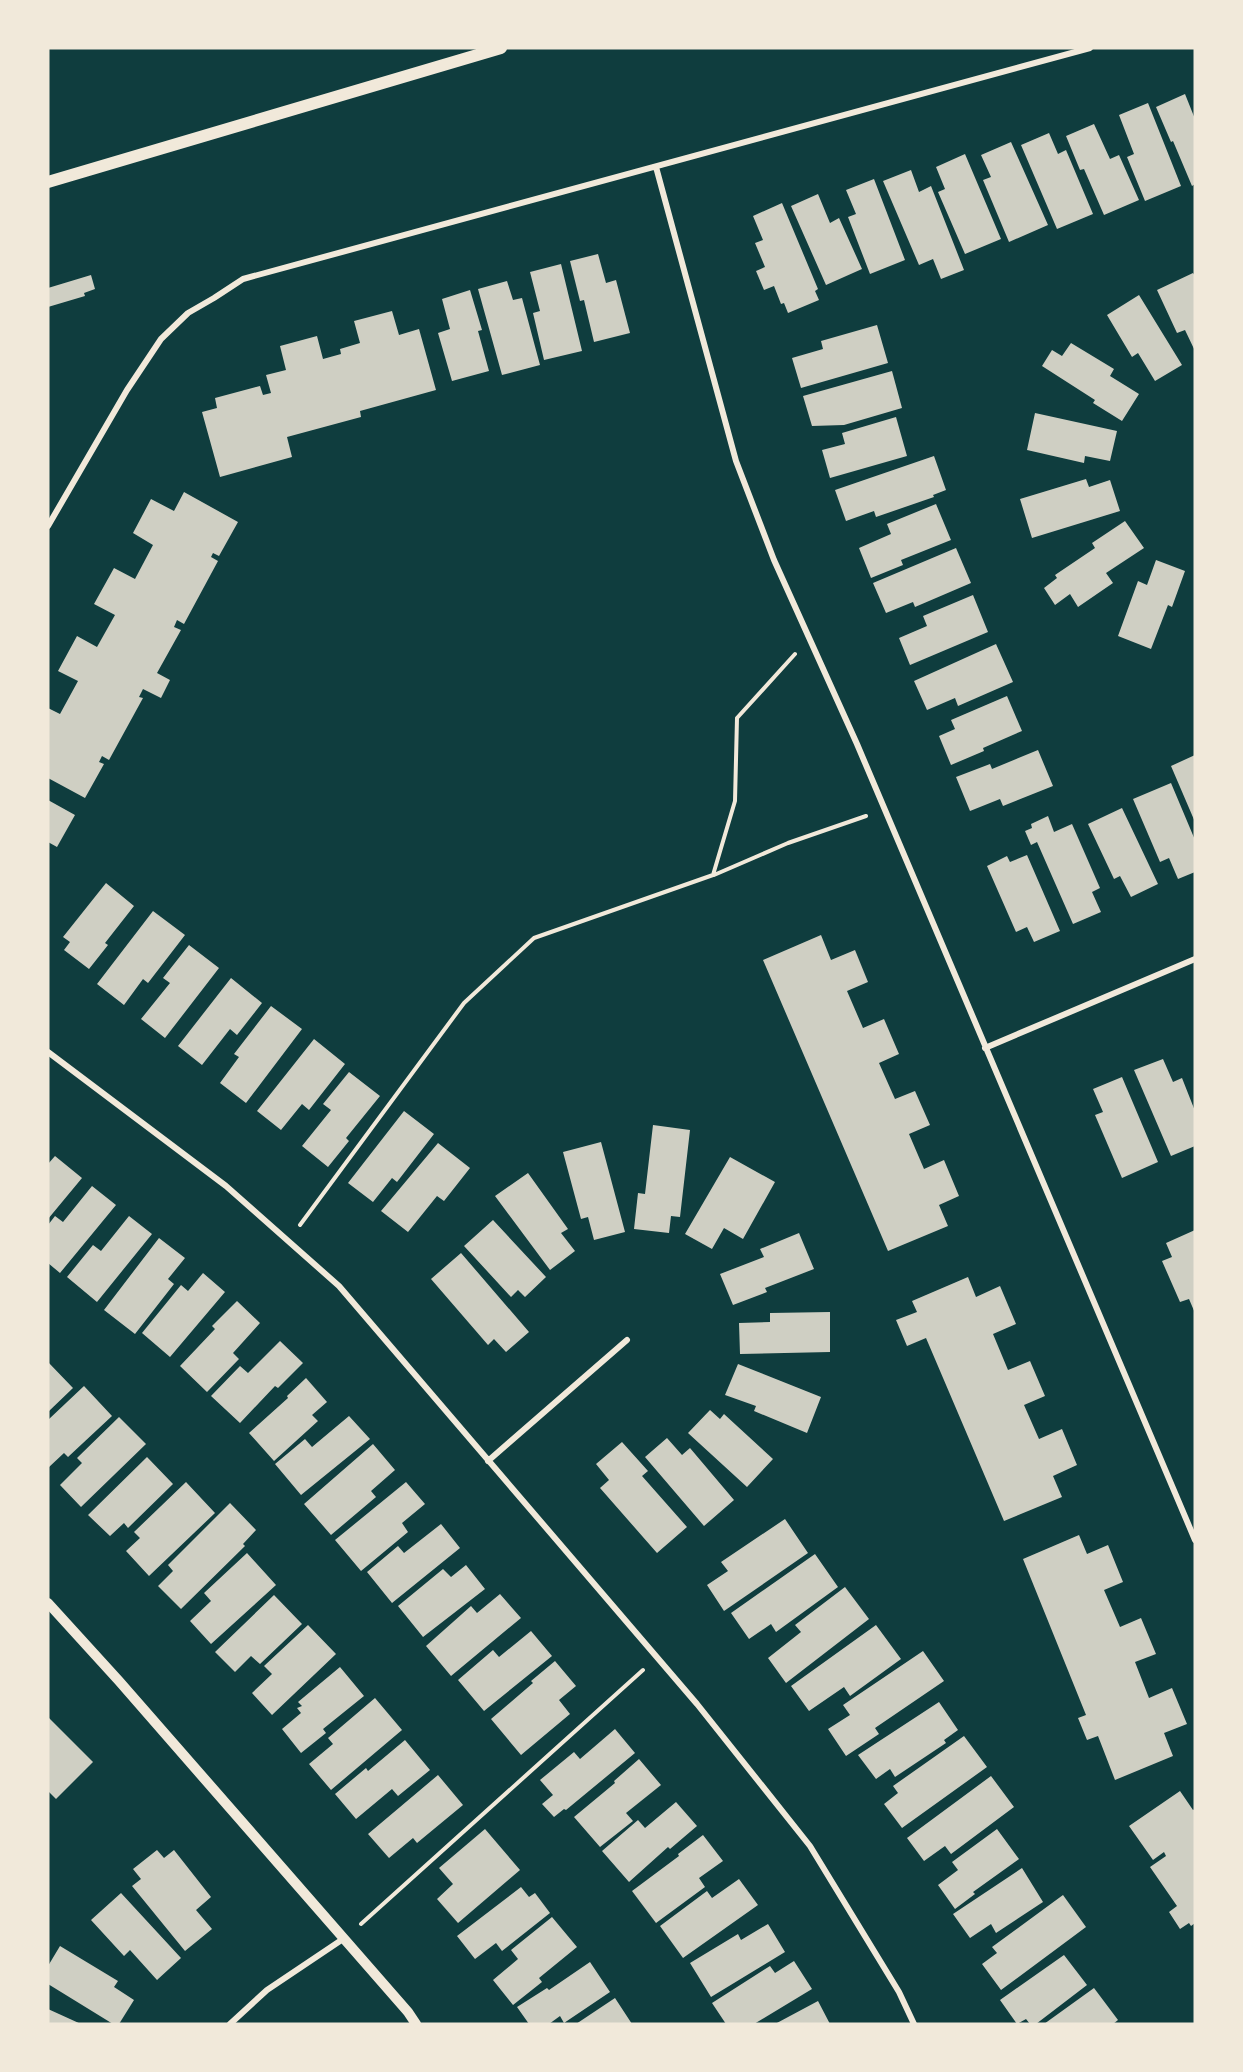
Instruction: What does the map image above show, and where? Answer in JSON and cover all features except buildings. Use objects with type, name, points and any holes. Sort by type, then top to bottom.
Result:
[{"type":"main road","points":[[48,182],[501,48]]},
{"type":"street","points":[[48,526],[127,390],[161,339],[188,313],[243,279],[1090,48]]},
{"type":"street","points":[[656,167],[736,461],[774,560],[885,810],[1195,1540]]},
{"type":"street","points":[[985,1048],[1195,959]]},
{"type":"street","points":[[48,1052],[225,1186],[339,1286],[657,1658],[810,1846],[899,1992],[914,2024]]},
{"type":"street","points":[[488,1461],[627,1340]]},
{"type":"street","points":[[48,1602],[127,1689],[416,2024]]},
{"type":"street","points":[[230,2024],[267,1990],[343,1939]]},
{"type":"path","points":[[713,875],[735,801],[737,718],[810,639]]},
{"type":"path","points":[[289,1240],[464,1003],[534,938],[713,875],[788,843],[885,810]]},
{"type":"path","points":[[343,1939],[657,1658]]}]
